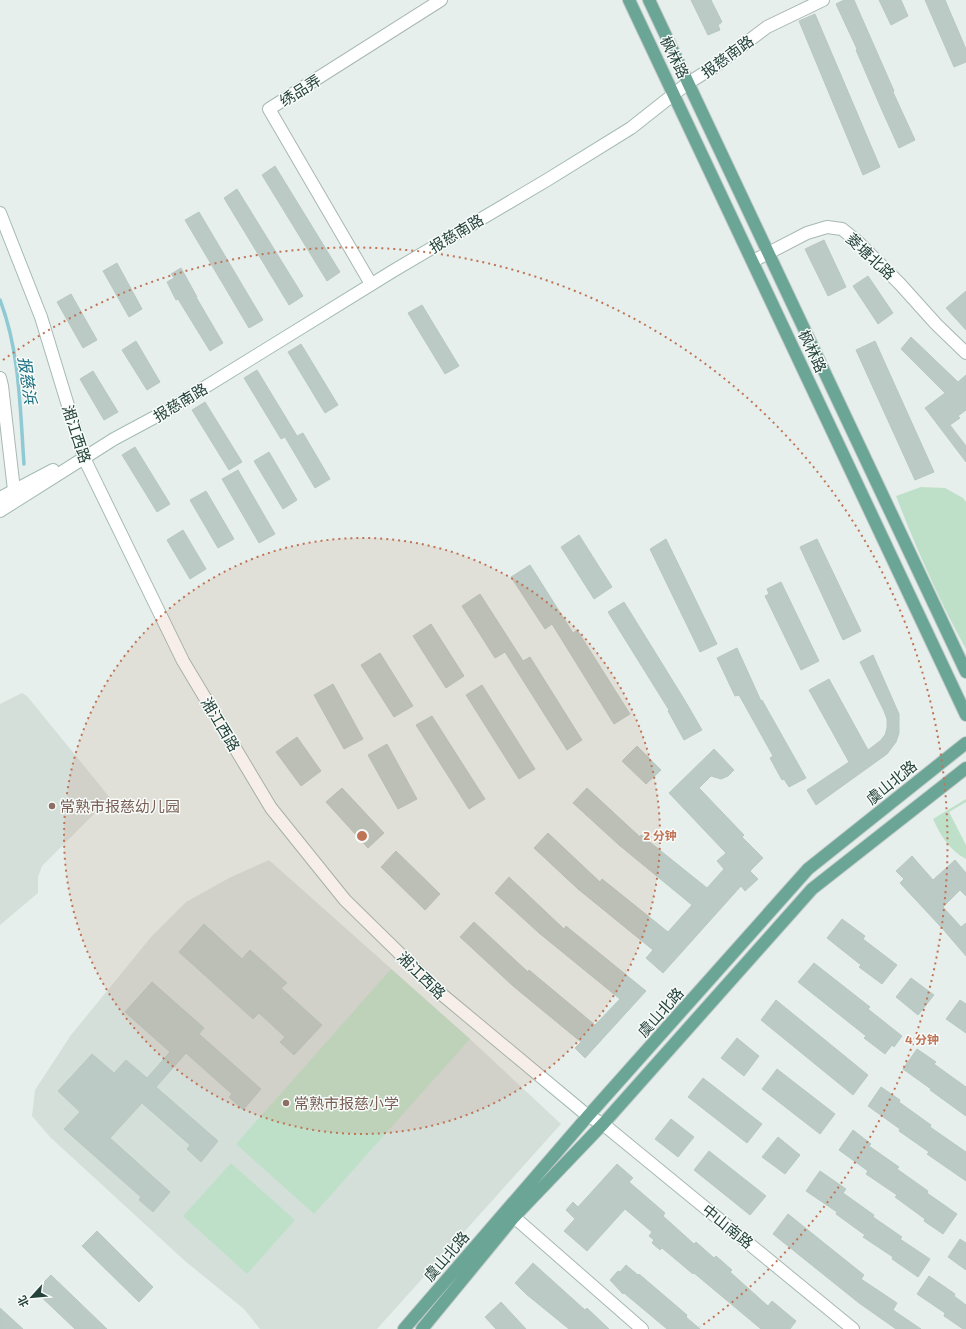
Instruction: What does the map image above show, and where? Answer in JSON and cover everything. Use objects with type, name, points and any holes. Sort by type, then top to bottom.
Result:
[{"type":"main road","name":"枫林路","points":[[630,0],[966,715]]},
{"type":"main road","name":"枫林路","points":[[649,0],[966,672]]},
{"type":"main road","name":"虞山北路","points":[[404,1329],[588,1116],[808,869],[966,743]]},
{"type":"main road","name":"虞山北路","points":[[424,1328],[514,1217],[603,1124],[812,889],[966,768]]},
{"type":"street","name":"绣品弄","points":[[371,284],[269,109],[441,0]]},
{"type":"street","name":"报慈南路","points":[[0,511],[114,439],[168,410],[371,284],[624,132],[675,95],[688,83],[714,67],[766,27],[823,0]]},
{"type":"street","name":"湘江西路","points":[[0,213],[41,317],[84,458],[183,661],[271,808],[345,900],[439,992],[588,1116],[603,1124]]},
{"type":"street","name":"菱塘北路","points":[[753,261],[807,234],[828,228],[842,229],[858,242],[900,284],[936,324],[966,353]]},
{"type":"street","points":[[0,378],[14,490]]},
{"type":"street","name":"报慈南路","points":[[0,498],[66,464],[84,458]]},
{"type":"street","name":"中山南路","points":[[603,1124],[853,1329]]},
{"type":"street","points":[[514,1217],[642,1329]]},
{"type":"shaded area","name":"常熟市报慈幼儿园","points":[[22,693],[27,696],[111,799],[42,866],[38,877],[38,893],[0,925],[0,704]]},
{"type":"shaded area","name":"常熟市报慈小学","points":[[269,860],[470,1039],[561,1124],[377,1329],[260,1329],[244,1309],[185,1261],[50,1137],[32,1116],[35,1090],[71,1035],[151,937],[186,902],[229,878]]},
{"type":"green space","points":[[921,487],[945,488],[963,498],[966,502],[966,649],[928,574],[896,496]]},
{"type":"green space","points":[[966,799],[966,802],[949,812],[966,845],[966,859],[950,847],[933,819]]},
{"type":"green space","points":[[391,969],[470,1039],[314,1214],[236,1144]]},
{"type":"green space","points":[[231,1163],[295,1220],[247,1274],[183,1216]]},
{"type":"building","points":[[691,0],[711,0],[722,22],[718,25],[720,30],[708,35]]},
{"type":"building","points":[[844,0],[854,0],[915,140],[899,148],[856,50],[857,49],[836,4]]},
{"type":"building","points":[[879,0],[901,0],[908,16],[891,25]]},
{"type":"building","points":[[925,0],[945,0],[966,49],[966,62],[954,67]]},
{"type":"building","points":[[815,14],[880,167],[863,175],[799,21]]},
{"type":"building","points":[[275,166],[340,272],[327,281],[262,175]]},
{"type":"building","points":[[237,189],[303,296],[289,305],[224,198]]},
{"type":"building","points":[[199,212],[263,320],[249,328],[185,220]]},
{"type":"building","points":[[824,240],[846,287],[828,296],[805,249]]},
{"type":"building","points":[[117,263],[142,309],[129,317],[103,271]]},
{"type":"building","points":[[181,268],[223,343],[210,351],[178,299],[176,300],[167,282],[174,278],[171,274]]},
{"type":"building","points":[[868,276],[893,313],[878,324],[853,286]]},
{"type":"building","points":[[966,291],[966,330],[946,308]]},
{"type":"building","points":[[71,294],[97,340],[83,348],[57,302]]},
{"type":"building","points":[[422,305],[459,366],[445,374],[408,313]]},
{"type":"building","points":[[911,337],[958,382],[966,375],[966,410],[958,416],[960,418],[950,425],[966,446],[966,462],[925,408],[945,393],[901,349]]},
{"type":"building","points":[[136,341],[160,382],[147,390],[122,350]]},
{"type":"building","points":[[875,341],[934,472],[915,480],[856,350]]},
{"type":"building","points":[[301,344],[338,405],[325,413],[288,352]]},
{"type":"building","points":[[257,370],[297,436],[303,433],[330,479],[315,488],[285,437],[281,439],[244,378]]},
{"type":"building","points":[[93,371],[118,412],[104,420],[80,379]]},
{"type":"building","points":[[205,402],[242,462],[229,470],[192,410]]},
{"type":"building","points":[[135,447],[170,504],[157,512],[122,455]]},
{"type":"building","points":[[269,452],[297,500],[283,509],[254,461]]},
{"type":"building","points":[[238,470],[275,534],[259,543],[222,479]]},
{"type":"building","points":[[206,491],[234,539],[218,548],[190,500]]},
{"type":"building","points":[[183,530],[206,569],[190,579],[167,540]]},
{"type":"building","points":[[579,535],[612,587],[594,599],[561,547]]},
{"type":"building","points":[[666,539],[717,644],[700,652],[650,549]]},
{"type":"building","points":[[817,539],[861,631],[843,640],[800,547]]},
{"type":"building","points":[[530,565],[573,633],[577,630],[630,714],[614,724],[552,624],[545,629],[511,577]]},
{"type":"building","points":[[781,582],[819,661],[801,670],[765,596],[769,594],[767,589]]},
{"type":"building","points":[[480,594],[523,661],[530,657],[582,740],[567,750],[505,652],[495,658],[462,606]]},
{"type":"building","points":[[624,602],[702,730],[684,740],[668,711],[669,710],[608,612]]},
{"type":"building","points":[[431,624],[464,676],[446,688],[413,636]]},
{"type":"building","points":[[737,648],[761,701],[762,700],[806,778],[789,787],[784,779],[782,780],[770,758],[773,756],[739,695],[735,696],[717,658]]},
{"type":"building","points":[[380,653],[413,706],[394,717],[361,665]]},
{"type":"building","points":[[873,655],[899,714],[899,733],[896,742],[887,754],[816,805],[807,790],[849,762],[809,690],[829,679],[868,750],[880,741],[885,735],[887,728],[887,719],[884,711],[860,662]]},
{"type":"building","points":[[333,684],[363,739],[344,749],[314,695]]},
{"type":"building","points":[[482,685],[535,769],[519,779],[466,695]]},
{"type":"building","points":[[432,716],[485,799],[469,809],[416,725]]},
{"type":"building","points":[[297,737],[321,771],[301,786],[276,752]]},
{"type":"building","points":[[387,744],[417,799],[398,809],[368,755]]},
{"type":"building","points":[[637,746],[661,770],[646,784],[622,761]]},
{"type":"building","points":[[714,749],[734,770],[728,776],[721,779],[711,776],[699,788],[744,835],[742,837],[763,858],[750,871],[758,879],[745,891],[741,886],[663,973],[646,958],[653,950],[578,889],[534,848],[548,833],[600,882],[602,879],[668,932],[692,905],[619,845],[573,803],[587,788],[640,837],[641,835],[707,888],[724,869],[717,861],[726,853],[669,793]]},
{"type":"building","points":[[342,788],[384,833],[368,848],[326,802]]},
{"type":"building","points":[[396,851],[440,894],[425,910],[381,867]]},
{"type":"building","points":[[912,856],[933,880],[955,860],[966,873],[966,896],[960,890],[943,907],[961,927],[966,923],[966,956],[900,883],[904,879],[896,871]]},
{"type":"building","points":[[509,877],[564,929],[566,926],[646,991],[585,1058],[575,1048],[581,1042],[513,986],[460,937],[474,922],[528,972],[529,970],[595,1025],[620,999],[539,933],[495,893]]},
{"type":"building","points":[[842,919],[865,936],[863,939],[897,965],[882,984],[859,967],[861,965],[827,938]]},
{"type":"building","points":[[204,924],[242,959],[250,950],[287,983],[281,988],[322,1025],[294,1055],[280,1042],[285,1037],[259,1013],[253,1019],[179,952]]},
{"type":"building","points":[[814,963],[870,1007],[868,1009],[902,1036],[894,1047],[892,1045],[885,1054],[864,1038],[866,1036],[798,982]]},
{"type":"building","points":[[911,978],[934,995],[918,1015],[896,997]]},
{"type":"building","points":[[152,982],[204,1028],[199,1034],[261,1089],[243,1110],[229,1097],[232,1094],[186,1053],[156,1087],[218,1141],[201,1162],[187,1149],[190,1145],[142,1103],[110,1138],[170,1192],[153,1212],[139,1200],[141,1197],[64,1129],[80,1112],[58,1091],[92,1054],[114,1073],[126,1060],[147,1078],[170,1052],[125,1012]]},
{"type":"building","points":[[776,1000],[868,1075],[853,1095],[761,1020]]},
{"type":"building","points":[[960,1000],[966,1004],[966,1033],[946,1019]]},
{"type":"building","points":[[737,1038],[759,1056],[744,1076],[721,1058]]},
{"type":"building","points":[[917,1049],[936,1062],[934,1064],[966,1087],[966,1116],[903,1069]]},
{"type":"building","points":[[777,1069],[835,1114],[820,1134],[762,1089]]},
{"type":"building","points":[[703,1078],[762,1124],[747,1143],[688,1097]]},
{"type":"building","points":[[881,1087],[931,1125],[930,1127],[966,1152],[966,1181],[927,1154],[929,1152],[899,1131],[900,1129],[868,1106]]},
{"type":"building","points":[[671,1119],[694,1137],[678,1157],[655,1139]]},
{"type":"building","points":[[853,1130],[871,1144],[869,1146],[899,1167],[897,1169],[957,1214],[943,1234],[924,1221],[925,1219],[895,1197],[897,1195],[866,1174],[868,1171],[839,1150]]},
{"type":"building","points":[[778,1137],[800,1155],[785,1174],[762,1157]]},
{"type":"building","points":[[709,1151],[766,1196],[750,1215],[694,1170]]},
{"type":"building","points":[[617,1164],[633,1178],[629,1182],[665,1213],[663,1216],[694,1244],[696,1242],[714,1258],[716,1256],[732,1270],[730,1272],[768,1306],[772,1301],[796,1321],[790,1329],[761,1329],[694,1273],[693,1274],[662,1248],[660,1250],[652,1243],[654,1240],[649,1236],[652,1232],[625,1209],[587,1251],[564,1231],[575,1219],[566,1210],[573,1202],[578,1207]]},
{"type":"building","points":[[820,1171],[846,1189],[843,1193],[874,1215],[873,1217],[902,1237],[900,1239],[930,1259],[918,1277],[892,1259],[893,1257],[863,1237],[865,1235],[836,1214],[837,1212],[806,1191]]},
{"type":"building","points":[[788,1214],[864,1275],[861,1279],[897,1303],[893,1310],[921,1329],[896,1329],[859,1303],[773,1234]]},
{"type":"building","points":[[97,1231],[153,1287],[139,1302],[82,1246]]},
{"type":"building","points":[[960,1239],[966,1243],[966,1270],[948,1257]]},
{"type":"building","points":[[533,1263],[585,1310],[587,1308],[609,1329],[569,1329],[526,1294],[515,1283]]},
{"type":"building","points":[[626,1265],[638,1275],[639,1274],[687,1315],[686,1317],[700,1329],[667,1329],[624,1293],[623,1294],[610,1280]]},
{"type":"building","points":[[51,1275],[107,1329],[75,1329],[35,1291]]},
{"type":"building","points":[[929,1276],[955,1294],[954,1296],[966,1305],[966,1329],[963,1329],[944,1316],[945,1313],[917,1294]]},
{"type":"building","points":[[501,1302],[526,1329],[496,1329],[485,1317]]},
{"type":"building","points":[[0,1308],[23,1329],[0,1329]]},
{"type":"waterway","name":"报慈浜","points":[[0,300],[7,320],[15,360],[20,402],[24,464]]},
{"type":"place","name":"常熟市报慈幼儿园","points":[[52,806]]},
{"type":"place","name":"常熟市报慈小学","points":[[286,1103]]}]
